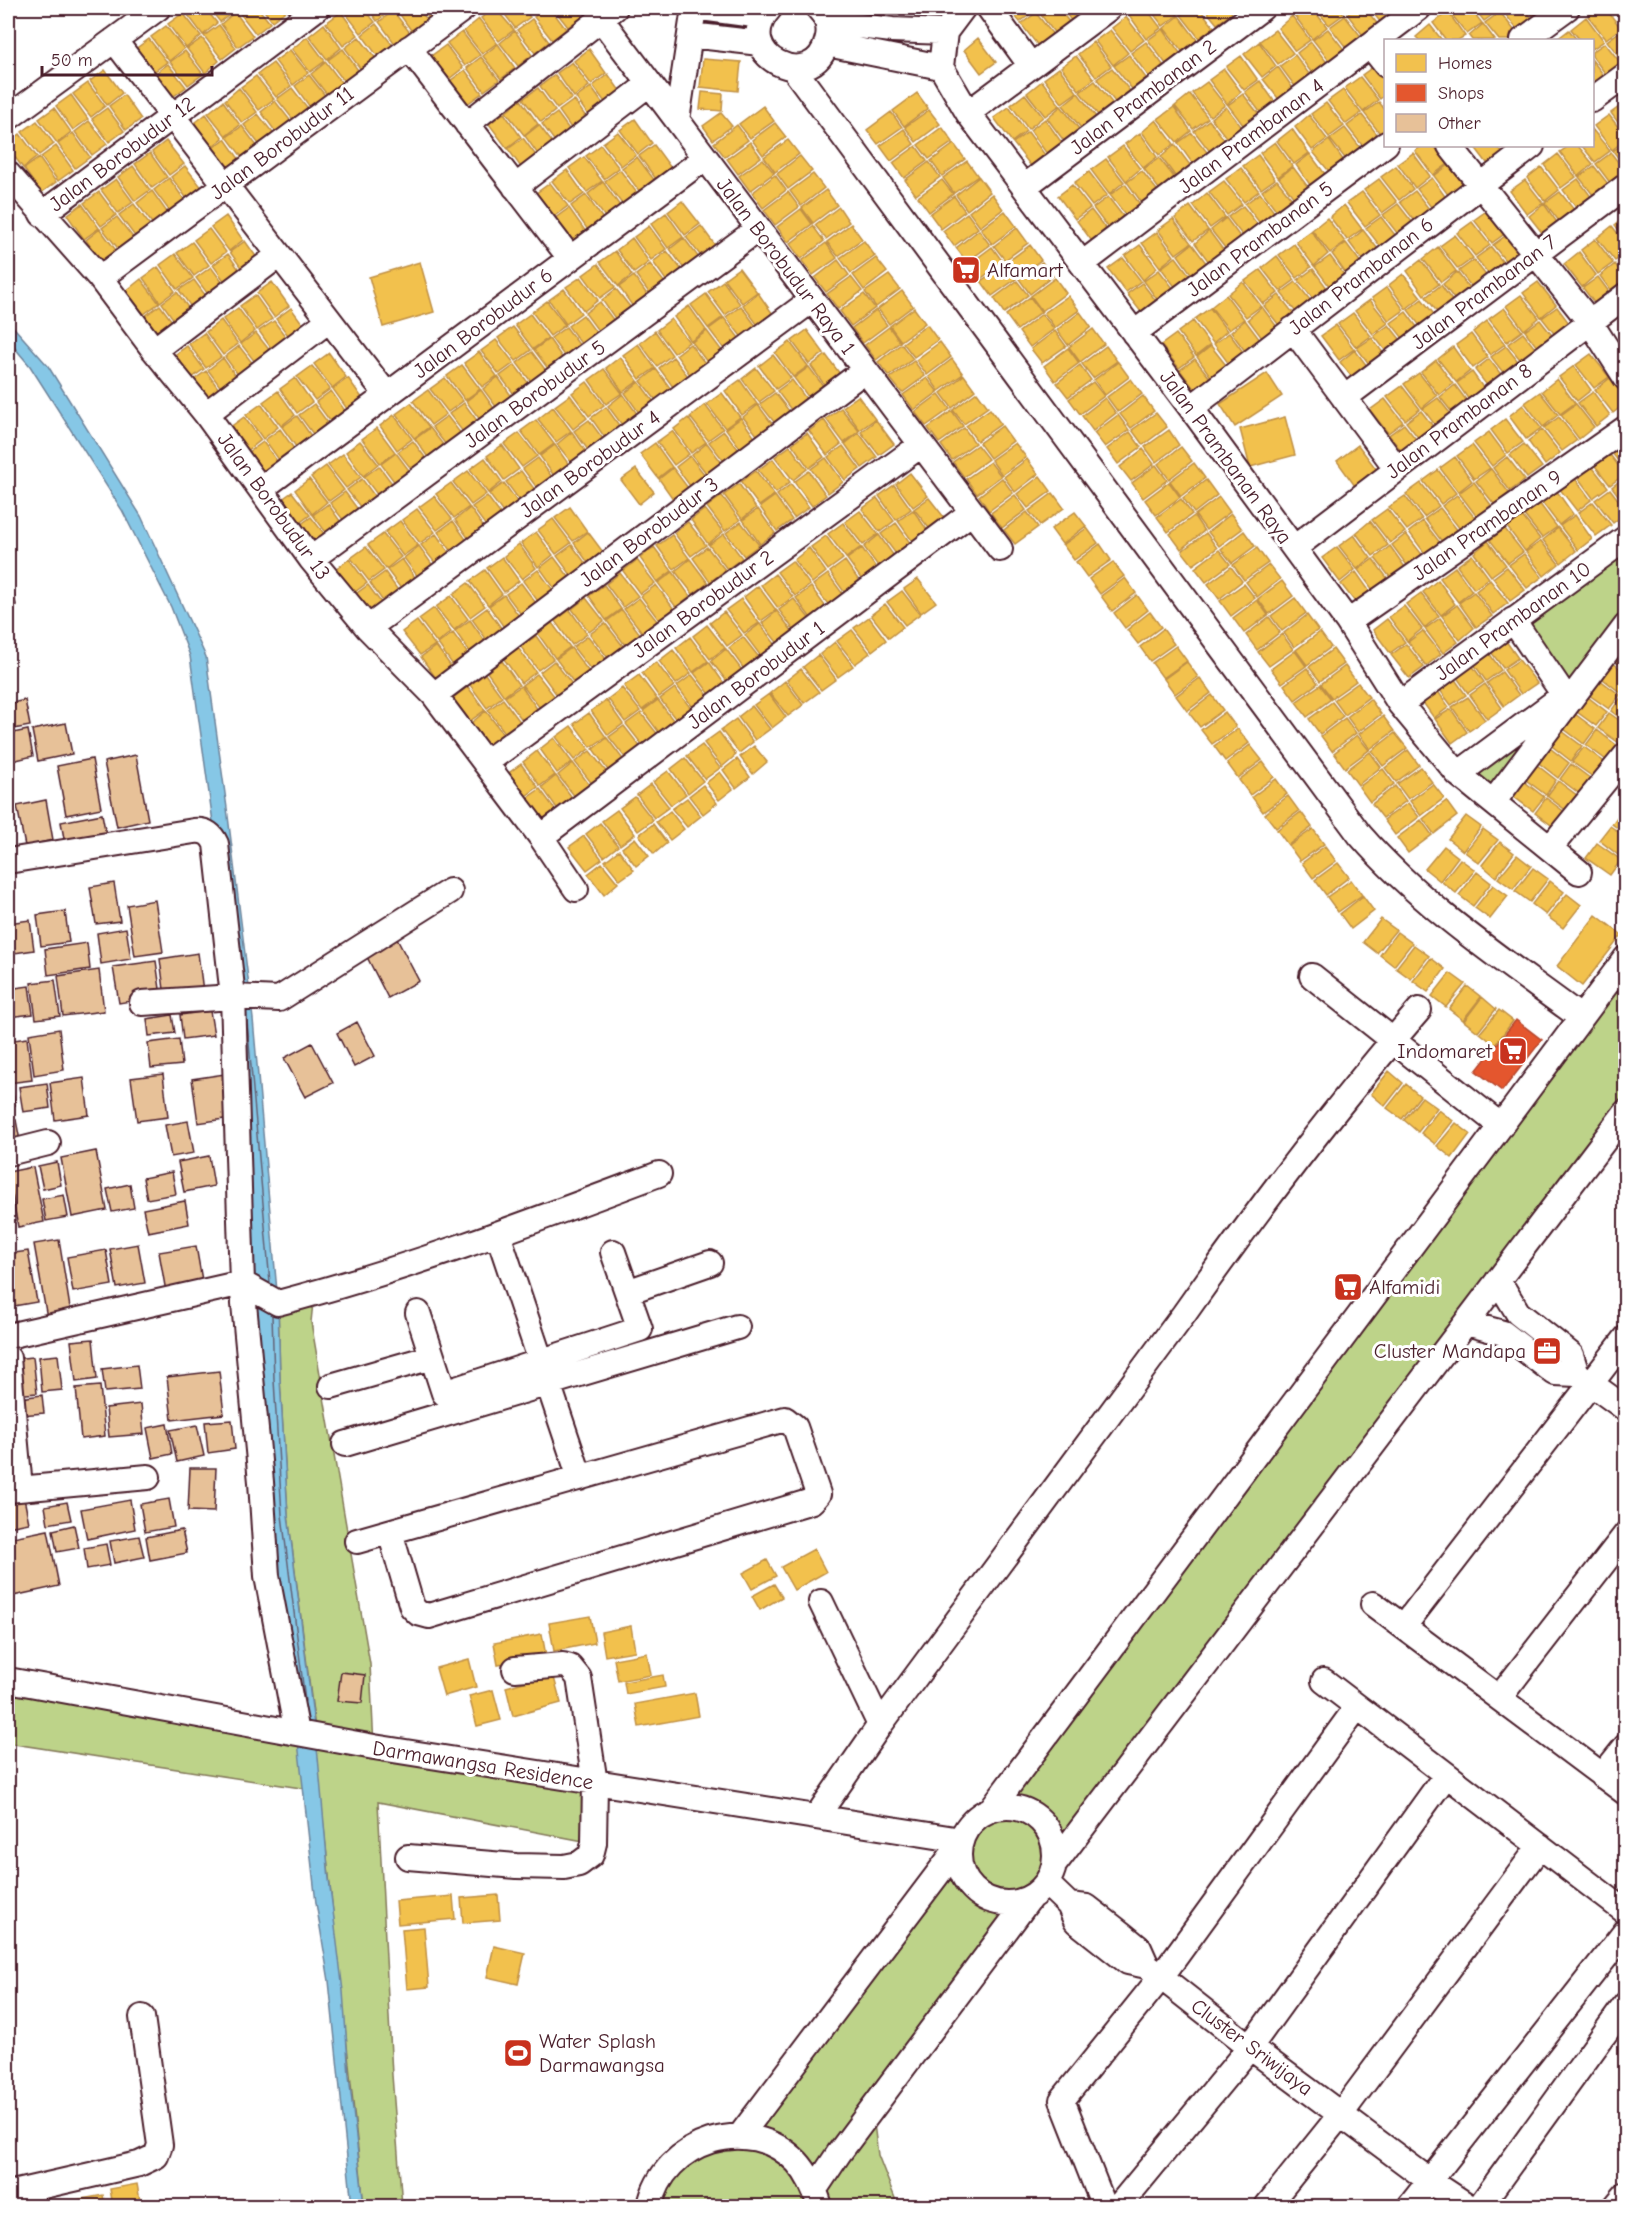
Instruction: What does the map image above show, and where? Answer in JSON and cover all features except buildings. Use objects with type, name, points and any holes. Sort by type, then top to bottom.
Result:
[{"type":"street","points":[[8,118],[158,8]]},
{"type":"street","name":"Jalan Borobudur 12","points":[[42,214],[317,8]]},
{"type":"street","name":"Jalan Borobudur 11","points":[[100,278],[464,8]]},
{"type":"street","points":[[677,120],[694,8]]},
{"type":"street","points":[[701,8],[766,12],[759,34],[760,43],[772,61],[793,68],[814,62],[824,25]]},
{"type":"street","points":[[824,25],[888,57],[941,67],[945,32],[963,8]]},
{"type":"street","points":[[989,8],[1031,66]]},
{"type":"street","points":[[968,113],[1110,8]]},
{"type":"street","name":"Jalan Prambanan 2","points":[[1024,187],[1262,8]]},
{"type":"street","name":"Jalan Prambanan 4","points":[[1082,264],[1419,8]]},
{"type":"street","points":[[1524,39],[1568,8]]},
{"type":"street","points":[[467,124],[608,13]]},
{"type":"street","name":"Jalan Borobudur Raya 1","points":[[608,13],[649,84],[1000,549]]},
{"type":"street","points":[[824,25],[945,32]]},
{"type":"street","points":[[690,35],[760,43]]},
{"type":"street","points":[[114,40],[387,395]]},
{"type":"street","points":[[1370,45],[1384,62]]},
{"type":"street","points":[[409,48],[570,258]]},
{"type":"street","name":"Jalan Prambanan Raya","points":[[941,67],[968,113],[1191,408],[1348,622],[1400,704],[1458,774],[1579,872]]},
{"type":"street","points":[[793,68],[1360,835],[1388,867],[1416,892],[1580,1017]]},
{"type":"street","points":[[1594,99],[1626,75]]},
{"type":"street","points":[[515,187],[649,84]]},
{"type":"street","name":"Jalan Prambanan 5","points":[[1134,333],[1384,146]]},
{"type":"street","points":[[1451,147],[1590,321],[1626,378]]},
{"type":"street","name":"Jalan Prambanan 6","points":[[1191,408],[1531,147]]},
{"type":"street","name":"Jalan Borobudur 6","points":[[261,489],[705,158]]},
{"type":"street","name":"Jalan Borobudur 13","points":[[8,174],[100,278],[206,414],[311,559],[368,628],[434,695],[541,837],[576,889]]},
{"type":"street","name":"Jalan Prambanan 7","points":[[1344,399],[1626,186]]},
{"type":"street","name":"Jalan Borobudur 5","points":[[311,559],[758,229]]},
{"type":"street","points":[[154,350],[279,255]]},
{"type":"street","name":"Jalan Prambanan 8","points":[[1293,548],[1626,295]]},
{"type":"street","name":"Jalan Borobudur 4","points":[[368,628],[812,300]]},
{"type":"street","points":[[206,414],[329,320]]},
{"type":"street","points":[[1293,329],[1397,469]]},
{"type":"street","name":"Jalan Borobudur 3","points":[[434,695],[864,370]]},
{"type":"street","name":"Jalan Prambanan 9","points":[[1348,622],[1626,428]]},
{"type":"street","name":"Jalan Borobudur 2","points":[[485,763],[921,444]]},
{"type":"street","name":"Jalan Borobudur 1","points":[[541,837],[972,512]]},
{"type":"street","name":"Jalan Prambanan 10","points":[[1400,704],[1626,538]]},
{"type":"street","points":[[1513,620],[1566,698]]},
{"type":"street","points":[[1494,801],[1566,698],[1626,626]]},
{"type":"street","points":[[1458,774],[1566,698]]},
{"type":"street","points":[[1550,848],[1626,755]]},
{"type":"street","points":[[8,861],[201,830],[210,834],[216,844],[233,997],[242,1283],[261,1482],[267,1576],[297,1733]]},
{"type":"street","points":[[142,1003],[233,997],[279,999],[450,891]]},
{"type":"street","points":[[992,1808],[1626,958]]},
{"type":"street","points":[[1311,976],[1501,1126]]},
{"type":"street","points":[[817,1816],[880,1725],[1233,1245],[1324,1124],[1419,1010]]},
{"type":"street","points":[[817,2198],[839,2153],[1626,1112]]},
{"type":"street","points":[[8,1153],[48,1143]]},
{"type":"street","points":[[8,1336],[242,1283],[278,1303],[498,1234],[659,1174]]},
{"type":"street","points":[[498,1234],[580,1478]]},
{"type":"street","points":[[345,1444],[544,1372],[640,1329],[613,1252]]},
{"type":"street","points":[[627,1292],[710,1263]]},
{"type":"street","points":[[1498,1280],[1518,1312],[1571,1355],[1584,1379]]},
{"type":"street","points":[[1503,1333],[1518,1312]]},
{"type":"street","points":[[418,1314],[444,1393],[737,1327]]},
{"type":"street","points":[[1466,1323],[1503,1333],[1555,1373],[1584,1379],[1626,1409]]},
{"type":"street","points":[[1404,1626],[1584,1379],[1626,1338]]},
{"type":"street","points":[[331,1386],[432,1357]]},
{"type":"street","points":[[8,1358],[14,1489],[148,1477]]},
{"type":"street","points":[[357,1541],[785,1419],[795,1427],[818,1494],[812,1501],[429,1616],[418,1613],[412,1607],[390,1532]]},
{"type":"street","points":[[1499,1698],[1626,1534]]},
{"type":"street","points":[[820,1602],[880,1725]]},
{"type":"street","points":[[1373,1604],[1626,1793]]},
{"type":"street","points":[[408,1857],[516,1866],[572,1866],[586,1860],[593,1850],[595,1783],[581,1687],[575,1671],[563,1665],[515,1669]]},
{"type":"street","name":"Darmawangsa Residence","points":[[8,1680],[297,1733],[595,1783],[817,1816],[960,1843]]},
{"type":"street","points":[[1324,1681],[1626,1912]]},
{"type":"street","points":[[1104,2206],[1062,2100],[1154,1971],[1358,1707]]},
{"type":"street","points":[[1602,1776],[1626,1746]]},
{"type":"street","points":[[1119,2206],[1250,2047],[1446,1775]]},
{"type":"street","points":[[740,2136],[960,1843],[970,1823],[992,1808],[1006,1806],[1019,1808],[1043,1821],[1051,1833],[1055,1846],[1043,1882],[1006,1903],[983,1898],[966,1881],[958,1858],[960,1843]]},
{"type":"street","points":[[1267,2206],[1341,2114],[1540,1846]]},
{"type":"street","name":"Cluster Sriwijaya","points":[[1043,1882],[1069,1905],[1076,1921],[1128,1962],[1154,1971],[1250,2047],[1430,2181],[1468,2206]]},
{"type":"street","points":[[1410,2206],[1626,1931]]},
{"type":"street","points":[[1480,2206],[1626,2004]]},
{"type":"street","points":[[8,2194],[139,2164],[156,2156],[160,2145],[142,2017]]},
{"type":"street","points":[[650,2206],[664,2172],[676,2159],[704,2142],[720,2137],[740,2136],[769,2143],[783,2151],[796,2162],[817,2198]]},
{"type":"street","points":[[1616,2206],[1626,2194]]},
{"type":"green space","points":[[1625,538],[1625,626],[1494,801],[1458,774],[1563,696],[1513,620]]},
{"type":"green space","points":[[1625,958],[1625,1112],[872,2108],[878,2155],[898,2206],[650,2206],[665,2172],[740,2136],[970,1825],[992,1808]]},
{"type":"green space","points":[[314,1293],[311,1322],[370,1664],[374,1747],[591,1783],[594,1843],[378,1802],[392,2075],[402,2206],[364,2206],[320,1791],[8,1743],[8,1680],[316,1736],[288,1515],[278,1303]]},
{"type":"water","points":[[8,321],[48,366],[141,516],[206,657],[253,1019],[278,1303],[288,1515],[318,1757],[364,2206],[352,2206],[329,1981],[316,1903],[297,1733],[267,1576],[216,844],[190,656],[171,607],[122,510],[30,366],[8,340]]},
{"type":"place","name":"Alfamart","points":[[966,270]]},
{"type":"place","name":"Indomaret","points":[[1513,1051]]},
{"type":"place","name":"Alfamidi","points":[[1348,1287]]},
{"type":"place","name":"Cluster Mandapa","points":[[1547,1351]]},
{"type":"place","name":"Water Splash Darmawangsa","points":[[518,2053]]}]
